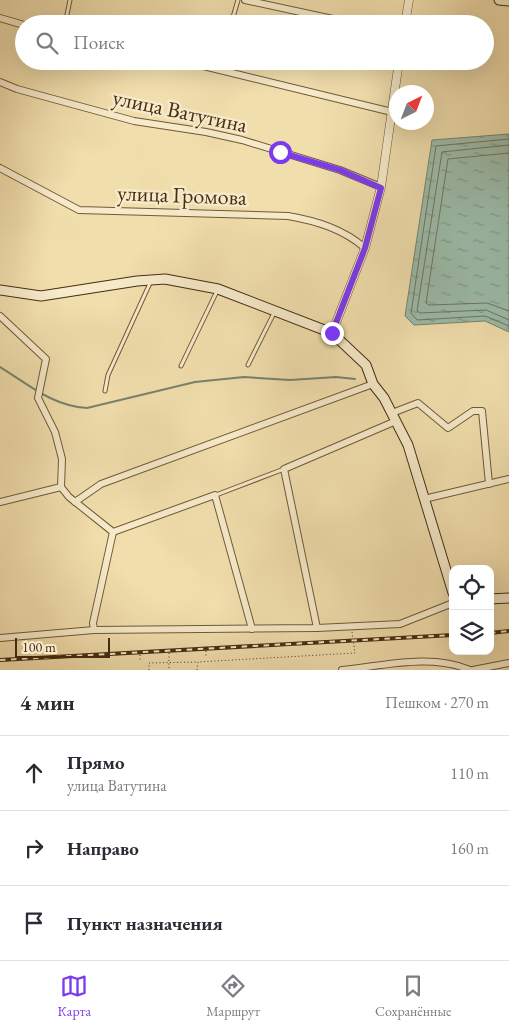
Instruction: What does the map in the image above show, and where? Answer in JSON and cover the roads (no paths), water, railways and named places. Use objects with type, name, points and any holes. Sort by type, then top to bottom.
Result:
[{"type":"main road","points":[[500,0],[509,1]]},
{"type":"main road","points":[[0,290],[41,296],[166,279],[218,289],[332,333],[366,365],[373,384],[394,417],[408,445],[449,579]]},
{"type":"main road","points":[[494,599],[509,598]]},
{"type":"street","points":[[245,0],[314,15]]},
{"type":"street","points":[[406,15],[408,0]]},
{"type":"street","points":[[0,18],[15,22]]},
{"type":"street","points":[[221,70],[389,111]]},
{"type":"street","points":[[396,85],[398,70]]},
{"type":"street","name":"улица Ватутина","points":[[0,82],[17,89],[134,121],[206,132],[242,140],[340,170],[381,188]]},
{"type":"street","points":[[332,333],[365,248],[381,188],[389,130]]},
{"type":"street","name":"улица Громова","points":[[0,168],[79,210],[288,216],[314,220],[354,239],[365,248]]},
{"type":"street","points":[[0,316],[46,359],[42,387],[38,398],[55,432],[62,459],[61,487],[75,502],[113,532]]},
{"type":"street","points":[[75,502],[101,484],[373,384]]},
{"type":"street","points":[[317,628],[284,469],[394,417],[418,403],[448,428],[472,412],[482,411],[489,484]]},
{"type":"street","points":[[424,499],[509,479]]},
{"type":"street","points":[[0,502],[61,487]]},
{"type":"street","points":[[113,532],[215,495],[252,629]]},
{"type":"street","points":[[94,630],[93,623],[113,532]]},
{"type":"street","points":[[0,638],[94,630],[317,628],[400,624],[449,605]]},
{"type":"street","points":[[342,670],[427,661],[453,663],[471,670],[509,662]]},
{"type":"lane","points":[[67,15],[70,0]]},
{"type":"lane","points":[[234,15],[238,0]]},
{"type":"lane","points":[[105,391],[108,375],[151,280]]},
{"type":"lane","points":[[181,366],[218,289]]},
{"type":"lane","points":[[248,365],[275,310]]},
{"type":"lane","points":[[215,495],[284,469]]},
{"type":"water","points":[[509,134],[509,332],[485,321],[414,325],[405,316],[432,140]]},
{"type":"waterway","points":[[0,367],[51,399],[87,408],[195,382],[244,377],[290,380],[336,377],[355,379]]},
{"type":"railway","points":[[494,633],[509,631]]},
{"type":"railway","points":[[0,660],[449,635]]}]
